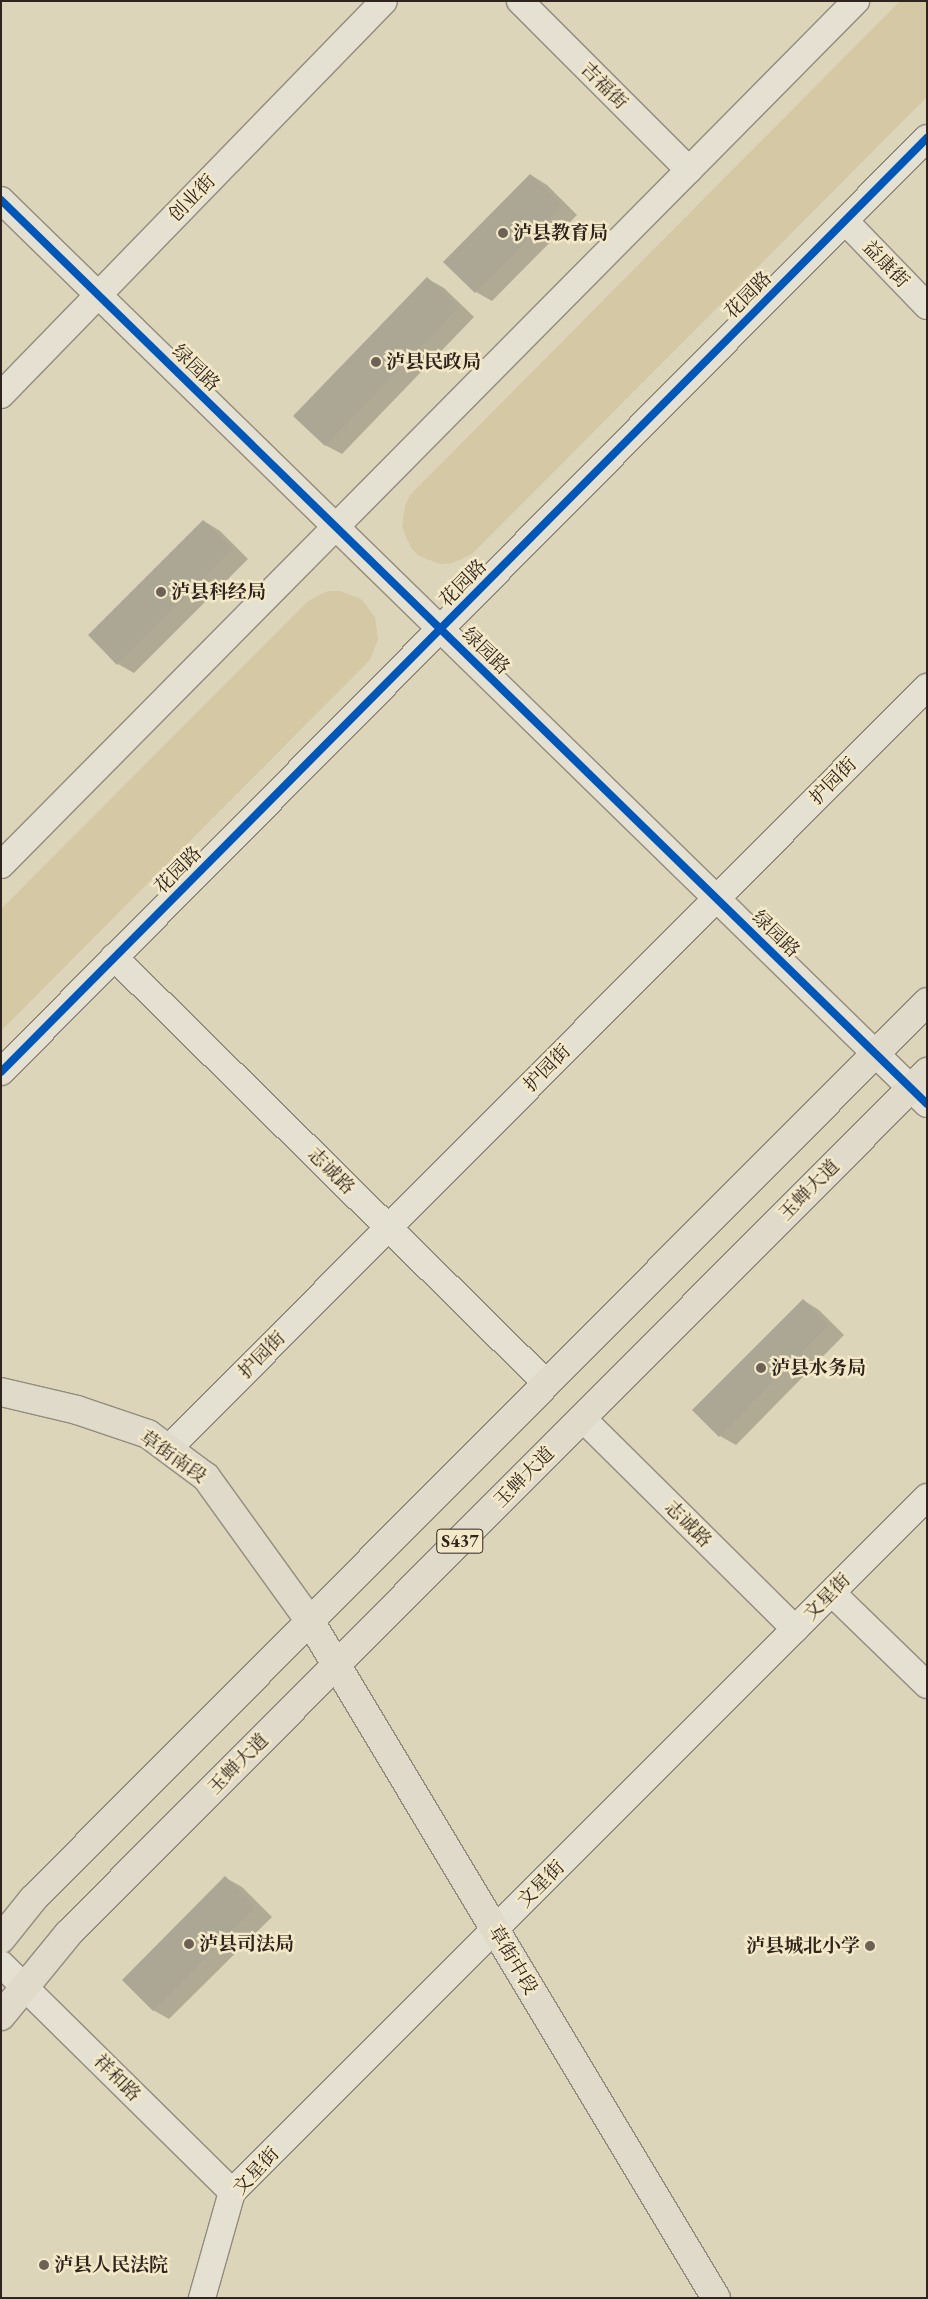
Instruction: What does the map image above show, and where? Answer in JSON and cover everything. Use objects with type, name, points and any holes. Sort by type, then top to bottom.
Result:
[{"type":"main road","name":"S437","points":[[1,1940],[34,1899],[927,1002]]},
{"type":"main road","name":"玉蝉大道","points":[[1,2016],[68,1934],[582,1418],[921,1088]]},
{"type":"main road","name":"草街南段","points":[[1,1392],[77,1410],[148,1434],[206,1477],[310,1621]]},
{"type":"main road","name":"草街中段","points":[[310,1621],[716,2298]]},
{"type":"street","name":"创业街","points":[[1,395],[384,1]]},
{"type":"street","name":"吉福街","points":[[520,1],[689,170]]},
{"type":"street","points":[[3,859],[856,1]]},
{"type":"street","name":"花园路","points":[[1,1072],[927,138]]},
{"type":"street","name":"绿园路","points":[[1,200],[875,1054],[921,1088]]},
{"type":"street","name":"益康街","points":[[844,221],[927,306]]},
{"type":"street","name":"护园街","points":[[168,1449],[927,687]]},
{"type":"street","name":"志诚路","points":[[114,957],[547,1384]]},
{"type":"street","name":"志诚路","points":[[582,1418],[795,1629]]},
{"type":"street","name":"文星街","points":[[202,2298],[232,2192],[927,1498]]},
{"type":"street","points":[[832,1593],[927,1685]]},
{"type":"street","name":"祥和路","points":[[1,1964],[232,2192]]},
{"type":"shaded area","points":[[900,1],[927,1],[927,97],[472,554],[452,563],[440,564],[419,556],[411,548],[402,527],[405,505],[410,495]]},
{"type":"shaded area","points":[[328,591],[340,591],[361,599],[375,617],[378,639],[370,660],[1,1031],[1,909],[308,601]]},
{"type":"building","name":"泸县教育局","points":[[530,174],[562,205],[475,293],[443,262]]},
{"type":"building","name":"泸县民政局","points":[[427,277],[459,307],[325,446],[293,416]]},
{"type":"building","name":"泸县科经局","points":[[203,520],[233,549],[117,665],[88,635]]},
{"type":"building","name":"泸县水务局","points":[[803,1299],[829,1325],[719,1437],[692,1410]]},
{"type":"building","name":"泸县司法局","points":[[225,1876],[256,1907],[153,2011],[122,1980]]},
{"type":"cycle path","points":[[1,1072],[927,138]]},
{"type":"cycle path","points":[[1,200],[927,1104]]},
{"type":"place","name":"泸县教育局","points":[[503,233]]},
{"type":"place","name":"泸县民政局","points":[[376,362]]},
{"type":"place","name":"泸县科经局","points":[[161,592]]},
{"type":"place","name":"泸县水务局","points":[[761,1368]]},
{"type":"place","name":"泸县司法局","points":[[189,1944]]},
{"type":"place","name":"泸县城北小学","points":[[870,1946]]},
{"type":"place","name":"泸县人民法院","points":[[44,2265]]}]
